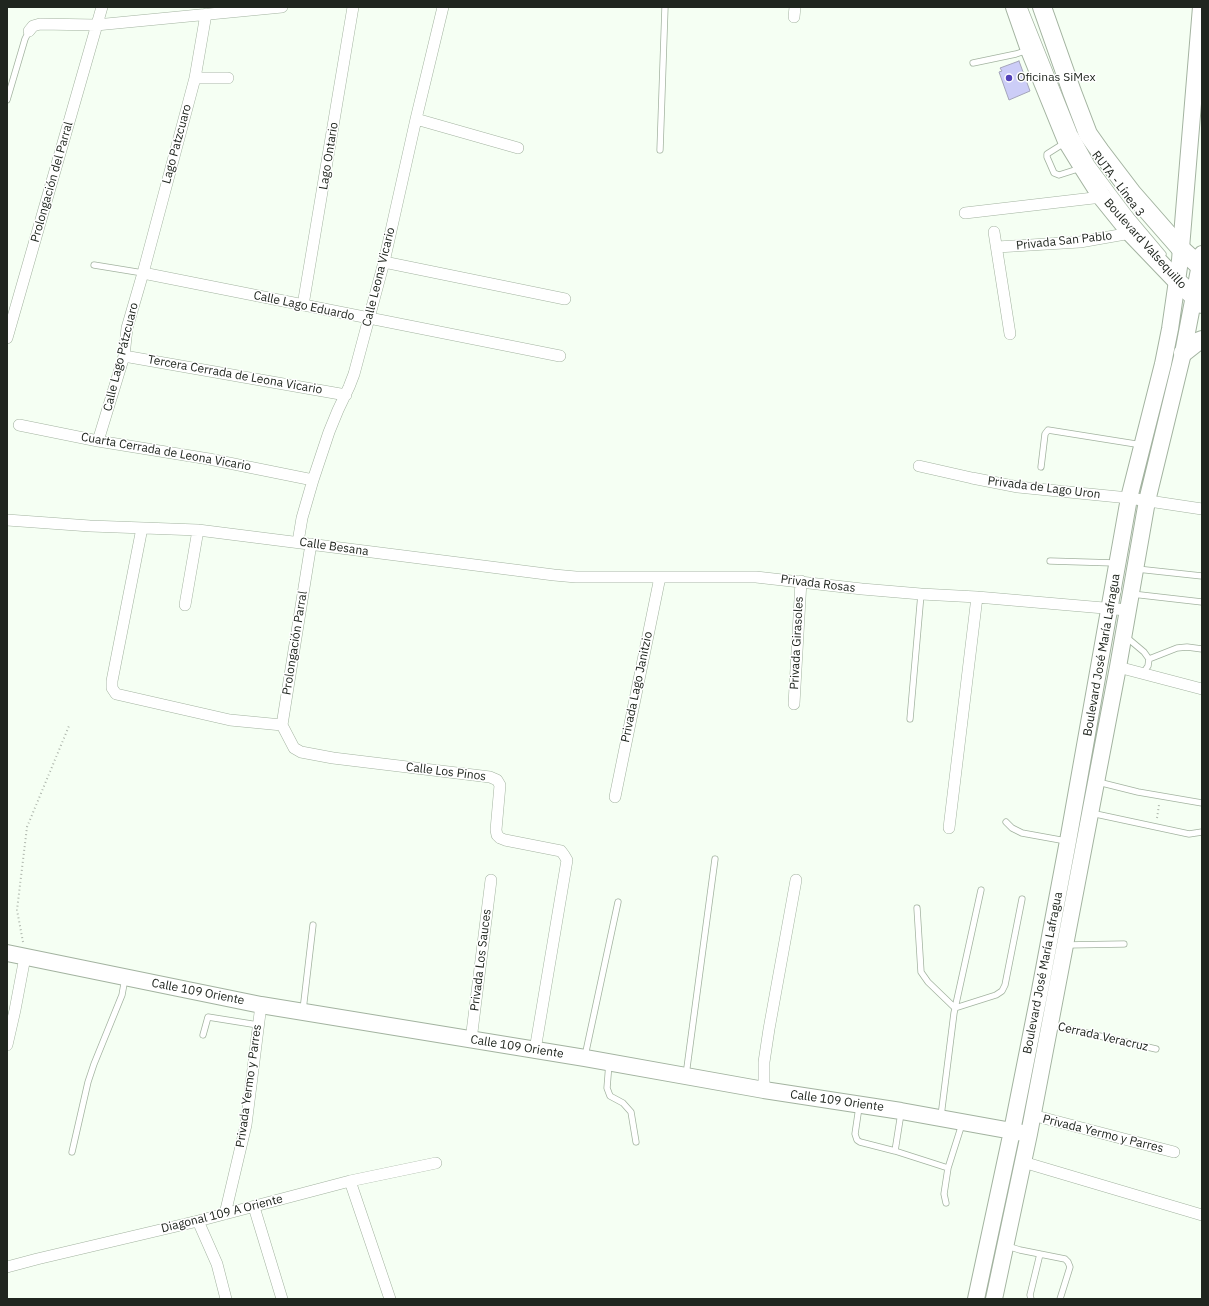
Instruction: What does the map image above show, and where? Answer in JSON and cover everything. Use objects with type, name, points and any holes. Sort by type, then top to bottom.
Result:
[{"type":"main road","name":"Boulevard Valsequillo","points":[[1014,7],[1067,141],[1089,161],[1102,197],[1131,233],[1189,272]]},
{"type":"main road","name":"Boulevard Valsequillo","points":[[1042,7],[1088,134],[1189,272]]},
{"type":"main road","name":"Boulevard José María Lafragua","points":[[994,1299],[1029,1134],[1050,1025],[1118,667],[1147,501],[1183,353],[1189,272],[1201,7]]},
{"type":"main road","name":"Boulevard José María Lafragua","points":[[976,1299],[1012,1131],[1068,842],[1129,498],[1163,364],[1189,272]]},
{"type":"main road","points":[[1183,353],[1202,340]]},
{"type":"main road","name":"Calle 109 Oriente","points":[[7,953],[261,1005],[609,1062],[764,1090],[860,1104],[1029,1134]]},
{"type":"street","name":"Prolongación del Parral","points":[[7,338],[102,7]]},
{"type":"street","points":[[29,31],[33,26],[40,24],[96,25],[282,7]]},
{"type":"street","name":"Lago Ontario","points":[[303,305],[353,7]]},
{"type":"street","name":"Calle Leona Vicario","points":[[298,542],[302,518],[313,480],[329,432],[354,374],[369,319],[384,262],[416,118],[443,7]]},
{"type":"street","name":"Lago Patzcuaro","points":[[143,273],[195,78],[206,14]]},
{"type":"street","points":[[195,78],[228,78]]},
{"type":"street","points":[[416,118],[518,148]]},
{"type":"street","points":[[966,213],[1102,197]]},
{"type":"street","points":[[994,232],[1010,334]]},
{"type":"street","name":"Privada San Pablo","points":[[997,247],[1080,242],[1131,233]]},
{"type":"street","points":[[384,262],[565,299]]},
{"type":"street","name":"Calle Lago Eduardo","points":[[143,273],[560,356]]},
{"type":"street","name":"Calle Lago Pátzcuaro","points":[[98,441],[124,356],[127,328],[143,273]]},
{"type":"street","name":"Tercera Cerrada de Leona Vicario","points":[[124,356],[346,395]]},
{"type":"street","name":"Cuarta Cerrada de Leona Vicario","points":[[19,425],[98,441],[209,459],[313,480]]},
{"type":"street","name":"Privada de Lago Uron","points":[[919,466],[1018,487],[1129,498],[1202,509]]},
{"type":"street","name":"Calle Besana","points":[[7,520],[198,530],[576,577],[660,577]]},
{"type":"street","points":[[142,528],[112,681],[112,688],[116,694],[230,720],[282,725]]},
{"type":"street","points":[[185,605],[198,530]]},
{"type":"street","name":"Prolongación Parral","points":[[282,725],[310,544]]},
{"type":"street","name":"Privada Rosas","points":[[660,577],[756,577],[862,589],[1128,610]]},
{"type":"street","name":"Privada Lago Janitzio","points":[[615,797],[660,577]]},
{"type":"street","name":"Privada Girasoles","points":[[794,704],[800,581]]},
{"type":"street","points":[[949,828],[977,597]]},
{"type":"street","points":[[1118,667],[1202,689]]},
{"type":"street","name":"Calle Los Pinos","points":[[282,725],[294,748],[301,752],[333,758],[490,777],[497,780],[500,785],[496,830],[497,835],[500,838],[560,851],[564,855],[567,860],[534,1050]]},
{"type":"street","name":"Privada Los Sauces","points":[[471,1040],[491,880]]},
{"type":"street","points":[[764,1090],[764,1062],[769,1029],[796,880]]},
{"type":"street","points":[[7,1045],[25,957]]},
{"type":"street","name":"Privada Yermo y Parres","points":[[225,1214],[246,1125],[261,1005]]},
{"type":"street","name":"Privada Yermo y Parres","points":[[1032,1115],[1174,1152]]},
{"type":"street","points":[[1023,1162],[1202,1214]]},
{"type":"street","name":"Diagonal 109 A Oriente","points":[[7,1267],[198,1221],[350,1181],[436,1163]]},
{"type":"street","points":[[350,1181],[390,1299]]},
{"type":"street","points":[[254,1206],[282,1299]]},
{"type":"street","points":[[198,1221],[217,1264],[226,1299]]},
{"type":"lane","points":[[660,150],[665,7]]},
{"type":"lane","points":[[1024,7],[1074,132],[1092,164],[1131,216],[1189,272]]},
{"type":"lane","points":[[7,100],[25,39],[29,31]]},
{"type":"lane","points":[[973,63],[1030,50]]},
{"type":"lane","name":"RUTA - Línea 3","points":[[1056,64],[1089,161]]},
{"type":"lane","points":[[1067,141],[1047,154],[1054,173],[1059,176],[1089,161]]},
{"type":"lane","points":[[94,265],[143,273]]},
{"type":"lane","points":[[1041,467],[1045,434],[1048,430],[1142,445]]},
{"type":"lane","points":[[1050,561],[1118,563]]},
{"type":"lane","points":[[1135,568],[1202,576]]},
{"type":"lane","points":[[910,719],[921,594]]},
{"type":"lane","points":[[1130,594],[1202,602]]},
{"type":"lane","points":[[1123,635],[1144,652],[1149,659],[1148,666],[1142,673]]},
{"type":"lane","points":[[1149,659],[1177,648],[1187,647],[1202,650]]},
{"type":"lane","points":[[1096,782],[1160,796],[1202,803]]},
{"type":"lane","points":[[1090,813],[1189,834],[1202,832]]},
{"type":"lane","points":[[1006,822],[1012,828],[1022,833],[1068,842]]},
{"type":"lane","points":[[685,1076],[715,859]]},
{"type":"lane","points":[[940,1118],[955,1008],[981,890]]},
{"type":"lane","points":[[955,1008],[996,995],[1002,991],[1005,986],[1022,899]]},
{"type":"lane","points":[[585,1058],[618,902]]},
{"type":"lane","points":[[917,908],[921,972],[928,982],[955,1008]]},
{"type":"lane","points":[[303,1012],[313,925]]},
{"type":"lane","points":[[1065,945],[1124,944]]},
{"type":"lane","points":[[72,1152],[88,1082],[122,995],[126,978]]},
{"type":"lane","points":[[203,1035],[208,1017],[258,1025]]},
{"type":"lane","name":"Cerrada Veracruz","points":[[1050,1025],[1156,1049]]},
{"type":"lane","points":[[609,1062],[607,1088],[610,1096],[623,1103],[631,1112],[636,1142]]},
{"type":"lane","points":[[860,1104],[855,1134],[857,1140],[948,1168]]},
{"type":"lane","points":[[895,1151],[901,1111]]},
{"type":"lane","points":[[946,1203],[945,1189],[948,1168],[962,1122]]},
{"type":"lane","points":[[1005,1245],[1020,1250],[1065,1259],[1070,1266],[1060,1299]]},
{"type":"lane","points":[[1031,1299],[1030,1296],[1040,1254]]},
{"type":"path","points":[[25,957],[17,910],[27,827],[69,726]]},
{"type":"path","points":[[1156,827],[1160,796]]},
{"type":"building","name":"Oficinas SiMex","points":[[1019,61],[1030,91],[1009,100],[999,72],[1002,71],[1000,68]]},
{"type":"place","name":"Oficinas SiMex","points":[[1009,78]]}]
